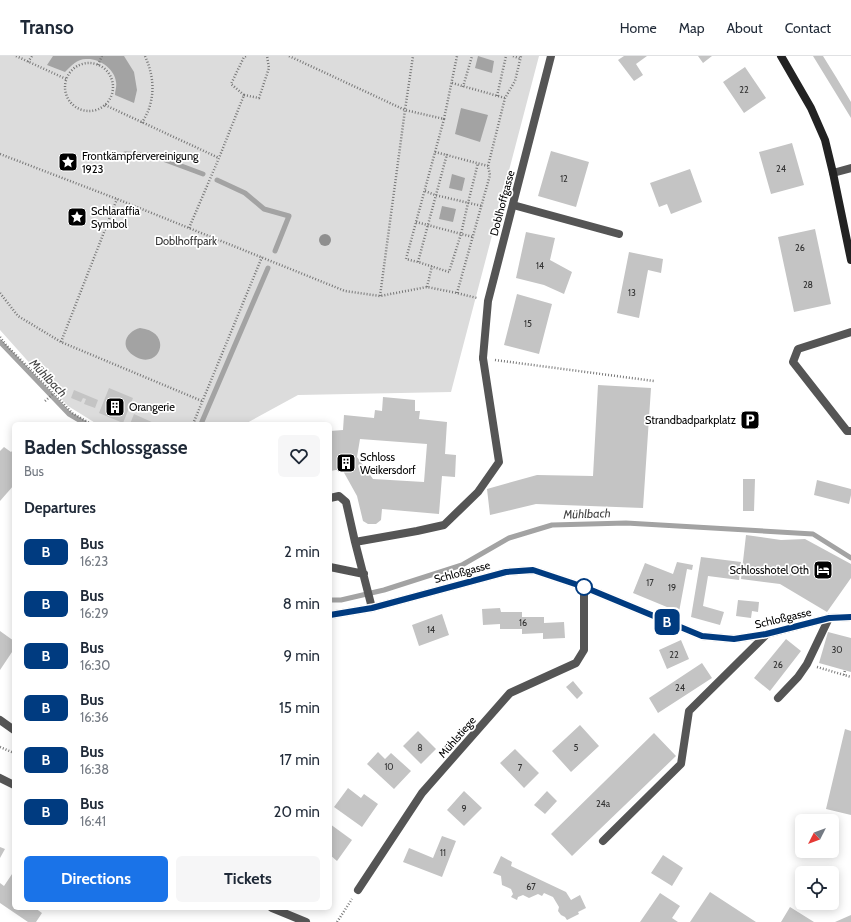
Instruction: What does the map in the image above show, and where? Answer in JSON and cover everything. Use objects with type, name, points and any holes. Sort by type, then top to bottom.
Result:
[{"type":"street","name":"Doblhoffgasse","points":[[355,542],[444,525],[478,492],[499,462],[483,358],[488,301],[552,56]]},
{"type":"street","points":[[781,56],[811,108],[824,140],[833,173],[851,260]]},
{"type":"street","points":[[833,173],[851,168]]},
{"type":"street","points":[[513,204],[619,234]]},
{"type":"street","points":[[851,332],[798,348],[793,362],[847,432],[851,431]]},
{"type":"street","points":[[332,498],[339,496],[346,502],[371,604]]},
{"type":"street","points":[[332,567],[364,574]]},
{"type":"street","name":"Schloßgasse","points":[[332,614],[506,572],[533,570],[584,587],[702,636],[734,639],[766,634],[829,618],[851,617]]},
{"type":"street","name":"Mühlstiege","points":[[358,890],[422,793],[510,693],[576,663],[584,650],[584,587]]},
{"type":"street","points":[[778,698],[798,677],[807,664],[829,618]]},
{"type":"street","points":[[603,841],[681,764],[689,711],[766,634]]},
{"type":"street","points":[[0,720],[12,728]]},
{"type":"street","points":[[0,778],[12,784]]},
{"type":"street","points":[[277,910],[306,922]]},
{"type":"path","points":[[16,56],[66,79]]},
{"type":"path","points":[[28,62],[32,56]]},
{"type":"path","points":[[98,65],[102,56]]},
{"type":"path","points":[[142,123],[150,106],[153,87],[150,69],[145,56]]},
{"type":"path","points":[[246,56],[244,57],[232,84],[244,95],[259,98],[269,68],[267,56]]},
{"type":"path","points":[[289,56],[405,110],[444,119]]},
{"type":"path","points":[[380,296],[413,56]]},
{"type":"path","points":[[457,56],[444,119],[406,260],[418,262],[449,272],[461,234],[478,163]]},
{"type":"path","points":[[463,87],[472,56]]},
{"type":"path","points":[[496,96],[506,56]]},
{"type":"path","points":[[458,293],[490,175],[488,166],[505,98],[515,81],[521,57],[513,56]]},
{"type":"path","points":[[85,63],[98,65],[108,72],[113,83],[112,96],[104,105],[93,111],[81,110],[70,103],[65,92],[66,79],[74,68],[85,63]]},
{"type":"path","points":[[451,84],[505,98]]},
{"type":"path","points":[[189,228],[244,95]]},
{"type":"path","points":[[104,105],[219,158]]},
{"type":"path","points":[[435,152],[488,166]]},
{"type":"path","points":[[0,154],[117,198],[345,291],[380,296],[427,287],[488,301]]},
{"type":"path","points":[[418,262],[435,194],[447,154]]},
{"type":"path","points":[[424,191],[482,206]]},
{"type":"path","points":[[61,342],[117,198]]},
{"type":"path","points":[[416,222],[473,237]]},
{"type":"path","points":[[194,422],[262,257]]},
{"type":"path","points":[[427,287],[432,266]]},
{"type":"path","points":[[0,294],[18,316],[61,342],[202,401]]},
{"type":"path","points":[[0,337],[72,413],[88,422]]},
{"type":"path","points":[[483,358],[654,381]]},
{"type":"path","points":[[45,401],[53,394]]},
{"type":"path","points":[[807,664],[851,677]]},
{"type":"path","points":[[844,675],[846,670]]},
{"type":"path","points":[[0,747],[12,753]]},
{"type":"path","points":[[338,922],[358,890]]},
{"type":"green space","name":"Doblhoffpark","points":[[0,56],[539,56],[451,392],[298,395],[249,422],[94,422],[68,406],[0,330]]},
{"type":"shaded area","points":[[53,56],[124,56],[134,72],[137,90],[134,103],[115,95],[115,77],[106,65],[101,62],[91,59],[83,59],[74,63],[65,72],[47,65]]},
{"type":"shaded area","points":[[478,56],[494,61],[492,73],[475,68]]},
{"type":"shaded area","points":[[461,108],[488,115],[480,142],[455,134]]},
{"type":"shaded area","points":[[452,174],[465,178],[462,191],[449,188]]},
{"type":"shaded area","points":[[442,206],[456,209],[453,222],[439,219]]},
{"type":"shaded area","points":[[140,328],[151,331],[157,336],[160,342],[160,349],[157,355],[152,359],[144,360],[136,357],[127,349],[126,342],[128,336],[133,331]]},
{"type":"building","points":[[624,56],[647,56],[636,64],[643,75],[634,81],[618,60]]},
{"type":"building","points":[[698,56],[712,56],[703,63]]},
{"type":"building","points":[[813,56],[823,56],[836,77],[851,102],[851,118]]},
{"type":"building","points":[[745,67],[766,98],[744,113],[723,82]]},
{"type":"building","points":[[792,143],[804,185],[771,194],[759,152]]},
{"type":"building","points":[[551,151],[589,162],[576,207],[538,196]]},
{"type":"building","points":[[690,169],[702,202],[671,214],[667,204],[659,207],[650,183]]},
{"type":"building","points":[[815,229],[831,304],[794,312],[778,237]]},
{"type":"building","points":[[526,232],[555,238],[550,260],[572,272],[564,294],[544,285],[516,278]]},
{"type":"building","points":[[629,252],[663,259],[661,273],[648,270],[639,318],[617,313]]},
{"type":"building","points":[[517,294],[552,304],[539,354],[504,345]]},
{"type":"building","points":[[598,385],[651,388],[643,508],[536,504],[490,515],[487,489],[537,475],[593,476]]},
{"type":"building","name":"Orangerie","points":[[109,388],[133,398],[123,422],[99,413]]},
{"type":"building","points":[[74,390],[98,400],[95,408],[84,404],[86,399],[83,398],[81,402],[71,398]]},
{"type":"building","name":"Schloss Weikersdorf","points":[[383,397],[415,400],[415,411],[420,411],[419,419],[447,422],[445,454],[456,455],[455,477],[442,476],[439,514],[382,509],[381,520],[376,524],[368,524],[363,521],[357,496],[342,469],[332,471],[332,431],[343,430],[344,415],[374,418],[375,410],[382,411]],"holes":[[[360,439],[427,444],[424,482],[373,479],[357,457]]]},
{"type":"building","points":[[134,414],[152,422],[131,422]]},
{"type":"building","points":[[4,447],[11,452],[12,451],[12,487],[0,501],[0,451]]},
{"type":"building","points":[[743,479],[755,479],[754,511],[743,511]]},
{"type":"building","points":[[817,480],[851,489],[849,504],[814,495]]},
{"type":"building","points":[[746,535],[781,540],[805,539],[851,564],[851,578],[827,612],[780,584],[741,579]]},
{"type":"building","points":[[701,557],[741,562],[739,580],[708,576],[703,606],[724,612],[720,625],[691,617]]},
{"type":"building","points":[[677,562],[693,565],[692,570],[687,569],[679,612],[633,593],[645,563],[673,574]]},
{"type":"building","points":[[738,600],[759,602],[758,612],[752,611],[751,618],[736,616]]},
{"type":"building","points":[[500,608],[501,612],[522,612],[522,617],[544,617],[544,623],[564,622],[565,638],[543,639],[543,633],[522,634],[522,629],[500,629],[500,624],[483,625],[482,609]]},
{"type":"building","points":[[442,614],[449,635],[419,646],[412,625]]},
{"type":"building","points":[[0,631],[12,640],[12,652],[0,670]]},
{"type":"building","points":[[828,632],[851,638],[851,672],[819,663]]},
{"type":"building","points":[[786,639],[801,651],[770,691],[754,678]]},
{"type":"building","points":[[681,640],[689,659],[667,669],[659,650]]},
{"type":"building","points":[[702,663],[712,678],[658,713],[649,698]]},
{"type":"building","points":[[573,681],[583,693],[577,699],[566,687]]},
{"type":"building","points":[[580,725],[599,746],[571,772],[552,751]]},
{"type":"building","points":[[845,729],[851,731],[851,815],[826,809]]},
{"type":"building","points":[[418,731],[436,749],[421,764],[403,746]]},
{"type":"building","points":[[654,733],[676,756],[572,856],[551,834]]},
{"type":"building","points":[[515,749],[539,773],[524,788],[500,763]]},
{"type":"building","points":[[378,752],[385,759],[391,753],[411,771],[394,789],[367,764]]},
{"type":"building","points":[[348,788],[361,798],[364,794],[378,804],[362,827],[334,807]]},
{"type":"building","points":[[464,791],[482,808],[464,826],[447,810]]},
{"type":"building","points":[[547,791],[557,801],[545,814],[534,805]]},
{"type":"building","points":[[332,825],[352,840],[337,861],[332,857]]},
{"type":"building","points":[[442,836],[456,841],[442,877],[403,862],[409,848],[433,858]]},
{"type":"building","points":[[0,847],[5,849],[0,858]]},
{"type":"building","points":[[663,855],[683,868],[672,886],[651,873]]},
{"type":"building","points":[[501,856],[512,862],[511,866],[566,892],[571,900],[580,895],[586,908],[578,912],[579,914],[567,920],[558,911],[559,907],[553,897],[544,893],[542,896],[538,894],[529,898],[523,895],[518,897],[517,900],[511,897],[513,894],[511,889],[502,885],[501,876],[493,873]]},
{"type":"building","points":[[12,874],[12,910],[38,910],[42,913],[36,922],[28,922],[0,903],[0,883],[4,886]]},
{"type":"building","points":[[710,892],[756,922],[690,922]]},
{"type":"building","points":[[660,893],[680,906],[672,918],[678,922],[640,922]]},
{"type":"building","points":[[790,907],[814,922],[781,922]]},
{"type":"building","points":[[851,915],[851,922],[835,922]]},
{"type":"waterway","points":[[125,154],[152,155],[203,174]]},
{"type":"waterway","points":[[217,180],[245,193],[264,209],[289,216],[275,251]]},
{"type":"waterway","points":[[202,422],[268,268]]},
{"type":"waterway","name":"Mühlbach","points":[[0,342],[69,414],[83,422]]},
{"type":"waterway","name":"Mühlbach","points":[[332,600],[341,600],[384,590],[462,565],[509,538],[552,525],[626,523],[813,534],[851,558]]},
{"type":"bus line","name":"B","points":[[332,615],[372,608],[506,572],[533,570],[584,587],[702,636],[734,639],[766,634],[829,618],[851,617]]},
{"type":"place","name":"Frontkämpfervereinigung 1923","points":[[68,162]]},
{"type":"place","name":"Schlaraffia Symbol","points":[[77,217]]},
{"type":"place","name":"Orangerie","points":[[115,407]]},
{"type":"place","name":"Strandbadparkplatz","points":[[750,420]]},
{"type":"place","name":"Schloss Weikersdorf","points":[[346,463]]},
{"type":"place","name":"Schlosshotel Oth","points":[[823,570]]}]
